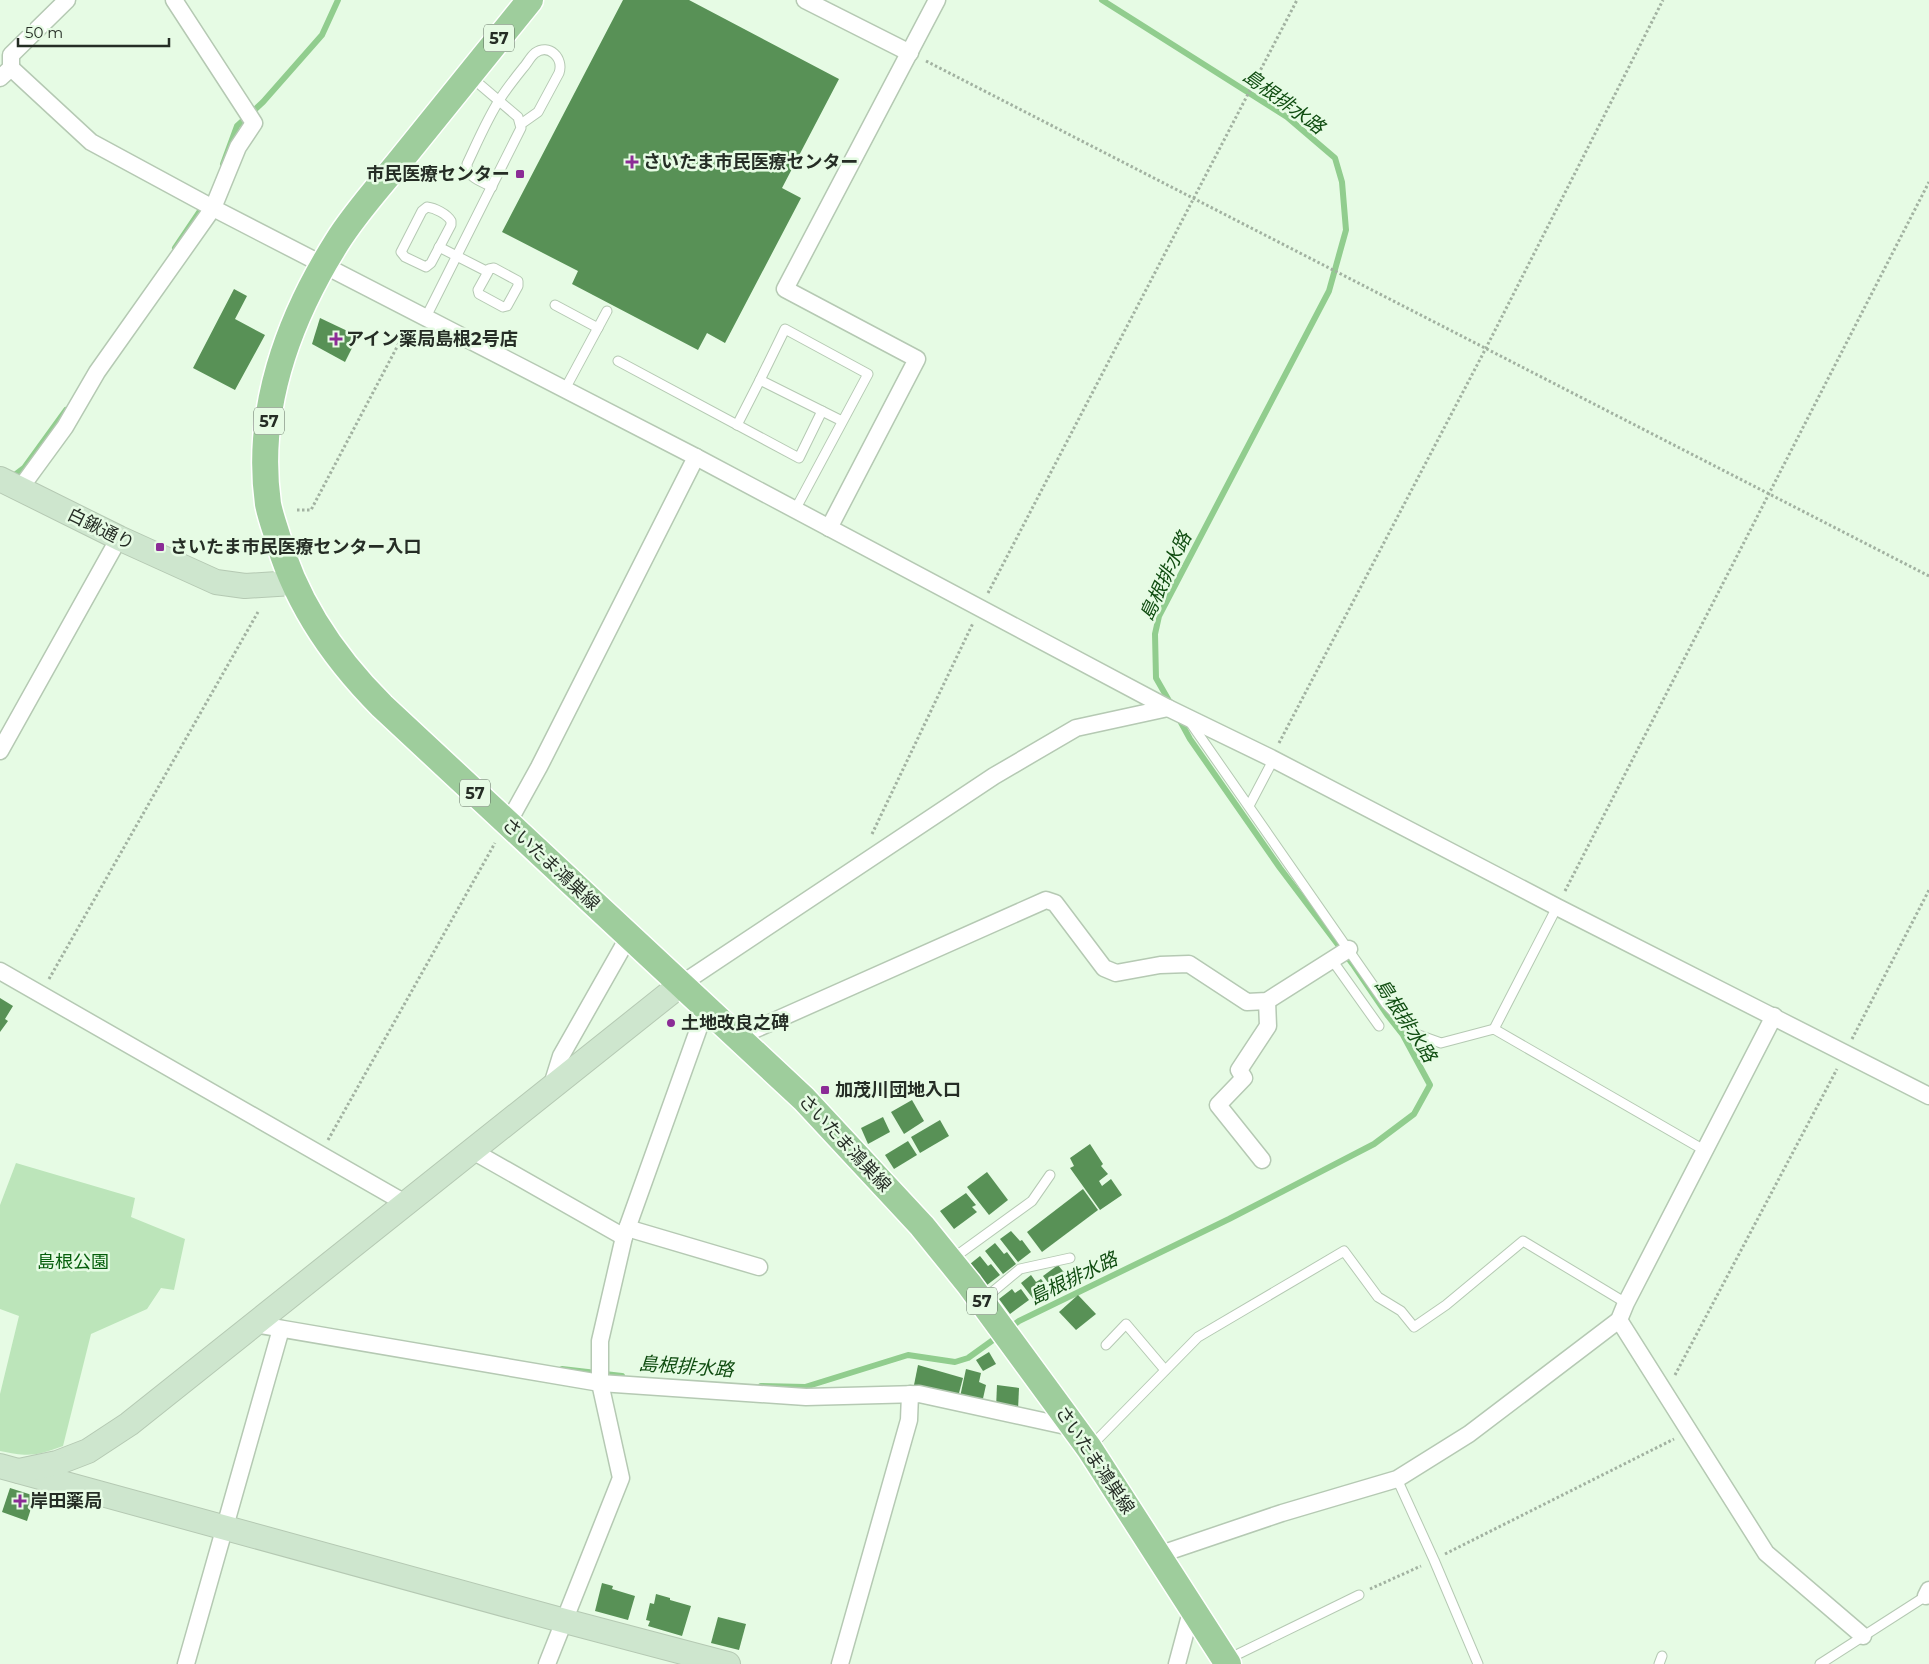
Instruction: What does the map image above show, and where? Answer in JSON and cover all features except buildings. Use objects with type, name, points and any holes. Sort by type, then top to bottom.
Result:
[{"type":"main road","name":"さいたま鴻巣線","points":[[520,4],[469,75],[353,220],[324,264],[292,328],[280,360],[271,399],[266,442],[268,505],[281,551],[293,583],[326,641],[354,678],[804,1099],[922,1226],[982,1301],[1082,1438],[1226,1662]]},
{"type":"street","points":[[67,0],[11,55],[5,73],[91,142],[213,208],[696,457],[1168,708],[1271,758],[1557,907],[1929,1096]]},
{"type":"street","points":[[10,484],[66,427],[97,372],[213,208],[238,147],[254,123],[174,0]]},
{"type":"street","points":[[805,0],[910,53]]},
{"type":"street","points":[[829,528],[917,359],[785,289],[937,0]]},
{"type":"street","points":[[508,823],[539,767],[696,457]]},
{"type":"street","name":"白鍬通り","points":[[10,484],[119,538],[216,582],[245,586],[293,583]]},
{"type":"street","points":[[0,751],[119,538]]},
{"type":"street","points":[[9,1468],[57,1463],[88,1451],[129,1424],[680,985],[994,776],[1076,728],[1168,708]]},
{"type":"street","points":[[738,1037],[1046,900],[1055,903],[1104,968],[1116,973],[1160,965],[1189,964],[1247,1002],[1267,1001],[1349,949]]},
{"type":"street","points":[[551,1088],[561,1056],[629,936]]},
{"type":"street","points":[[0,971],[405,1203]]},
{"type":"street","points":[[1262,1160],[1218,1105],[1244,1078],[1239,1070],[1268,1026],[1267,1001]]},
{"type":"street","points":[[547,1664],[621,1478],[600,1382],[600,1341],[626,1232],[706,1008]]},
{"type":"street","points":[[1158,1555],[1282,1512],[1397,1480],[1469,1434],[1619,1320],[1774,1016]]},
{"type":"street","points":[[472,1150],[626,1232],[759,1268]]},
{"type":"street","points":[[1619,1320],[1766,1553],[1863,1636]]},
{"type":"street","points":[[254,1324],[600,1382],[806,1397],[919,1394],[1082,1438]]},
{"type":"street","points":[[186,1664],[281,1329]]},
{"type":"street","points":[[840,1664],[909,1420],[910,1394]]},
{"type":"street","points":[[9,1468],[728,1664]]},
{"type":"street","points":[[1177,1664],[1192,1608]]},
{"type":"lane","points":[[492,187],[472,177],[467,171],[467,164],[499,100],[534,54],[546,50],[555,54],[560,63],[559,73],[538,112],[521,124]]},
{"type":"lane","points":[[420,314],[457,256],[520,132],[521,124],[518,117],[469,75]]},
{"type":"lane","points":[[427,207],[431,207],[451,221],[439,247],[431,264],[426,267],[405,257],[402,252],[422,211],[427,207]]},
{"type":"lane","points":[[439,247],[488,272]]},
{"type":"lane","points":[[494,268],[518,281],[518,286],[507,306],[502,307],[479,294],[478,290],[488,272],[489,269],[494,268]]},
{"type":"lane","points":[[555,305],[598,328]]},
{"type":"lane","points":[[565,389],[607,311]]},
{"type":"lane","points":[[737,425],[785,329],[868,374],[795,510]]},
{"type":"lane","points":[[618,361],[799,458],[822,411]]},
{"type":"lane","points":[[760,380],[842,421]]},
{"type":"lane","points":[[1186,716],[1386,1004],[1412,1033],[1441,1043],[1494,1029],[1704,1150]]},
{"type":"lane","points":[[1249,806],[1270,766],[1271,758]]},
{"type":"lane","points":[[1494,1029],[1557,907]]},
{"type":"lane","points":[[1332,960],[1379,1026]]},
{"type":"lane","points":[[950,1260],[1032,1200],[1050,1175]]},
{"type":"lane","points":[[1082,1438],[1166,1370],[1198,1337],[1344,1251],[1378,1298],[1401,1311],[1414,1327],[1446,1305],[1522,1241],[1626,1303]]},
{"type":"lane","points":[[982,1301],[1020,1269],[1070,1258]]},
{"type":"lane","points":[[1106,1345],[1126,1324],[1166,1370]]},
{"type":"lane","points":[[1397,1480],[1434,1560],[1478,1664]]},
{"type":"lane","points":[[1226,1662],[1358,1595]]},
{"type":"lane","points":[[1820,1664],[1928,1595]]},
{"type":"path","points":[[856,869],[980,609],[1297,0]]},
{"type":"path","points":[[1271,758],[1486,348],[1663,0]]},
{"type":"path","points":[[910,53],[1929,576]]},
{"type":"path","points":[[1557,907],[1929,182]]},
{"type":"path","points":[[297,510],[310,510],[420,314]]},
{"type":"path","points":[[41,994],[258,612]]},
{"type":"path","points":[[320,1154],[500,834],[508,823]]},
{"type":"path","points":[[1666,1393],[1929,890]]},
{"type":"path","points":[[1358,1595],[1434,1560],[1689,1431]]},
{"type":"green space","name":"島根公園","points":[[16,1163],[135,1198],[131,1217],[185,1239],[174,1290],[161,1288],[147,1309],[91,1334],[63,1446],[46,1452],[32,1454],[0,1451],[0,1394],[19,1316],[0,1309],[0,1205]]},
{"type":"waterway","points":[[223,164],[237,126],[263,102],[322,35],[338,0]]},
{"type":"waterway","name":"島根排水路","points":[[1102,0],[1287,117],[1335,158],[1342,182],[1346,230],[1329,291],[1159,616],[1155,634],[1156,678],[1172,706]]},
{"type":"waterway","points":[[175,248],[204,205]]},
{"type":"waterway","points":[[11,478],[24,468],[66,410]]},
{"type":"waterway","name":"島根排水路","points":[[1008,1329],[1019,1321],[1229,1219],[1374,1144],[1414,1114],[1430,1085],[1403,1035],[1280,868],[1190,739],[1178,717]]},
{"type":"waterway","name":"島根排水路","points":[[761,1386],[805,1387],[908,1355],[955,1362],[968,1358],[1000,1335]]},
{"type":"waterway","name":"島根排水路","points":[[562,1369],[622,1376]]},
{"type":"place","name":"さいたま市民医療センター","points":[[632,162]]},
{"type":"place","name":"市民医療センター","points":[[520,174]]},
{"type":"place","name":"アイン薬局島根2号店","points":[[336,339]]},
{"type":"place","name":"さいたま市民医療センター入口","points":[[160,547]]},
{"type":"place","name":"土地改良之碑","points":[[671,1023]]},
{"type":"place","name":"加茂川団地入口","points":[[825,1090]]},
{"type":"place","name":"岸田薬局","points":[[20,1501]]}]
